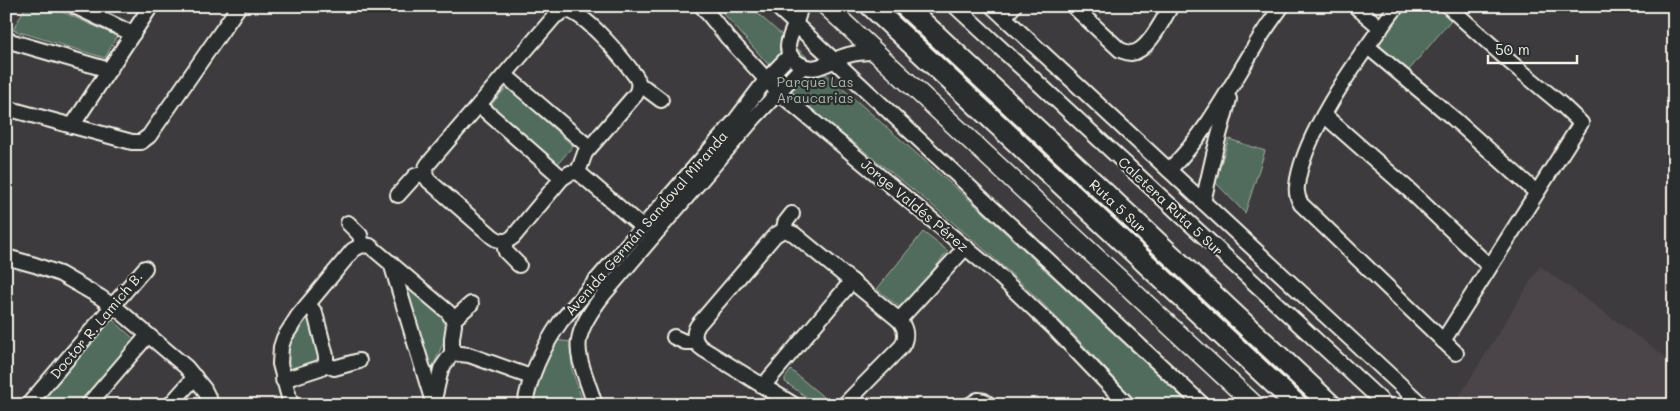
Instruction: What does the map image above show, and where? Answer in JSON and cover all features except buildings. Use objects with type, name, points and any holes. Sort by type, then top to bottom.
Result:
[{"type":"highway","name":"Ruta 5 Sur","points":[[871,6],[1297,405]]},
{"type":"highway","name":"Ruta 5 Sur","points":[[904,6],[1331,405]]},
{"type":"highway","points":[[1292,368],[1338,405]]},
{"type":"main road","points":[[826,6],[1255,405]]},
{"type":"street","points":[[74,6],[133,34]]},
{"type":"street","points":[[72,126],[151,6]]},
{"type":"street","points":[[6,108],[132,142],[141,142],[149,136],[239,6]]},
{"type":"street","name":"Jorge Valdés Pérez","points":[[702,6],[728,38],[778,92],[996,273],[1046,320],[1128,405]]},
{"type":"street","points":[[776,6],[1203,405]]},
{"type":"street","points":[[800,6],[796,25],[789,40],[788,50],[796,62],[803,66],[820,67],[851,54],[875,52]]},
{"type":"street","name":"Caletera Ruta 5 Sur","points":[[955,6],[1386,405]]},
{"type":"street","points":[[992,6],[1415,402]]},
{"type":"street","points":[[1004,18],[1014,6]]},
{"type":"street","points":[[1072,6],[1120,50],[1128,53],[1140,50],[1147,44],[1171,6]]},
{"type":"street","points":[[1169,170],[1186,153],[1202,132],[1255,45],[1282,6]]},
{"type":"street","points":[[1355,6],[1381,28]]},
{"type":"street","points":[[1443,341],[1581,123],[1448,6]]},
{"type":"street","points":[[1394,7],[1324,115],[1300,170],[1297,185],[1298,199],[1456,354]]},
{"type":"street","points":[[578,172],[581,159],[589,147],[636,94],[639,86],[637,78],[608,43],[578,15],[566,8],[556,16],[428,164],[425,173],[427,179],[493,237],[503,241],[513,237],[562,178],[570,173],[578,172],[642,227]]},
{"type":"street","points":[[6,40],[109,70]]},
{"type":"street","points":[[1368,47],[1453,118],[1536,192]]},
{"type":"street","name":"Avenida Germán Sandoval Miranda","points":[[595,405],[582,370],[578,348],[579,337],[584,323],[697,175],[766,80],[790,55]]},
{"type":"street","name":"Avenida Germán Sandoval Miranda","points":[[525,405],[537,360],[568,312],[642,227],[755,117],[803,66]]},
{"type":"street","points":[[505,75],[589,147]]},
{"type":"street","points":[[1203,202],[1223,117],[1237,77]]},
{"type":"street","points":[[639,86],[646,88],[661,100]]},
{"type":"street","points":[[479,105],[562,178]]},
{"type":"street","points":[[1324,115],[1408,189],[1490,266]]},
{"type":"street","points":[[398,195],[415,176],[425,173]]},
{"type":"street","points":[[784,230],[784,223],[792,214]]},
{"type":"street","points":[[348,223],[360,235],[362,245]]},
{"type":"street","points":[[784,230],[794,234],[902,324],[905,333],[902,346],[844,405]]},
{"type":"street","points":[[784,230],[775,235],[698,325],[695,333],[696,342],[702,349],[794,405]]},
{"type":"street","points":[[503,241],[506,252],[519,264]]},
{"type":"street","points":[[291,405],[283,380],[280,356],[284,338],[292,324],[353,250],[362,245],[370,246],[391,263],[448,312],[453,320],[452,353],[431,378]]},
{"type":"street","points":[[899,320],[966,247]]},
{"type":"street","points":[[6,257],[60,274],[86,288],[186,367],[204,389],[212,405]]},
{"type":"street","points":[[391,263],[398,288],[431,378],[433,404]]},
{"type":"street","name":"Doctor R. Lamich B.","points":[[28,405],[145,268]]},
{"type":"street","points":[[398,288],[404,282],[412,281]]},
{"type":"street","points":[[763,386],[852,281]]},
{"type":"street","points":[[308,304],[314,313],[326,356],[326,364]]},
{"type":"street","points":[[453,320],[471,304]]},
{"type":"street","points":[[556,329],[579,337]]},
{"type":"street","points":[[88,405],[148,336]]},
{"type":"street","points":[[674,337],[685,342],[696,342]]},
{"type":"street","points":[[452,353],[468,355],[531,377]]},
{"type":"street","points":[[326,364],[334,368],[359,362]]},
{"type":"street","points":[[283,380],[320,368],[326,364]]},
{"type":"street","points":[[170,405],[195,377]]},
{"type":"street","points":[[970,405],[974,401],[981,400],[990,405]]},
{"type":"shaded area","points":[[1540,266],[1674,363],[1674,405],[1454,405]]},
{"type":"green space","points":[[26,6],[49,6],[117,36],[105,58],[13,30]]},
{"type":"green space","name":"Parque Las Araucarias","points":[[717,6],[749,6],[984,213],[1190,405],[1139,405],[1064,325],[992,256],[915,191],[795,95]]},
{"type":"green space","points":[[1405,6],[1437,6],[1451,20],[1409,70],[1381,48],[1380,38]]},
{"type":"green space","points":[[507,87],[573,146],[556,166],[489,107]]},
{"type":"green space","points":[[1229,139],[1265,151],[1245,213],[1215,182]]},
{"type":"green space","points":[[923,232],[948,251],[902,309],[877,289]]},
{"type":"green space","points":[[405,286],[440,312],[450,327],[430,374]]},
{"type":"green space","points":[[308,318],[319,359],[290,370],[288,354],[291,342]]},
{"type":"green space","points":[[112,319],[135,340],[78,405],[38,405]]},
{"type":"green space","points":[[555,340],[571,342],[572,370],[581,397],[581,405],[534,405],[537,377]]},
{"type":"green space","points":[[791,370],[833,405],[818,405],[785,382],[785,378]]}]
